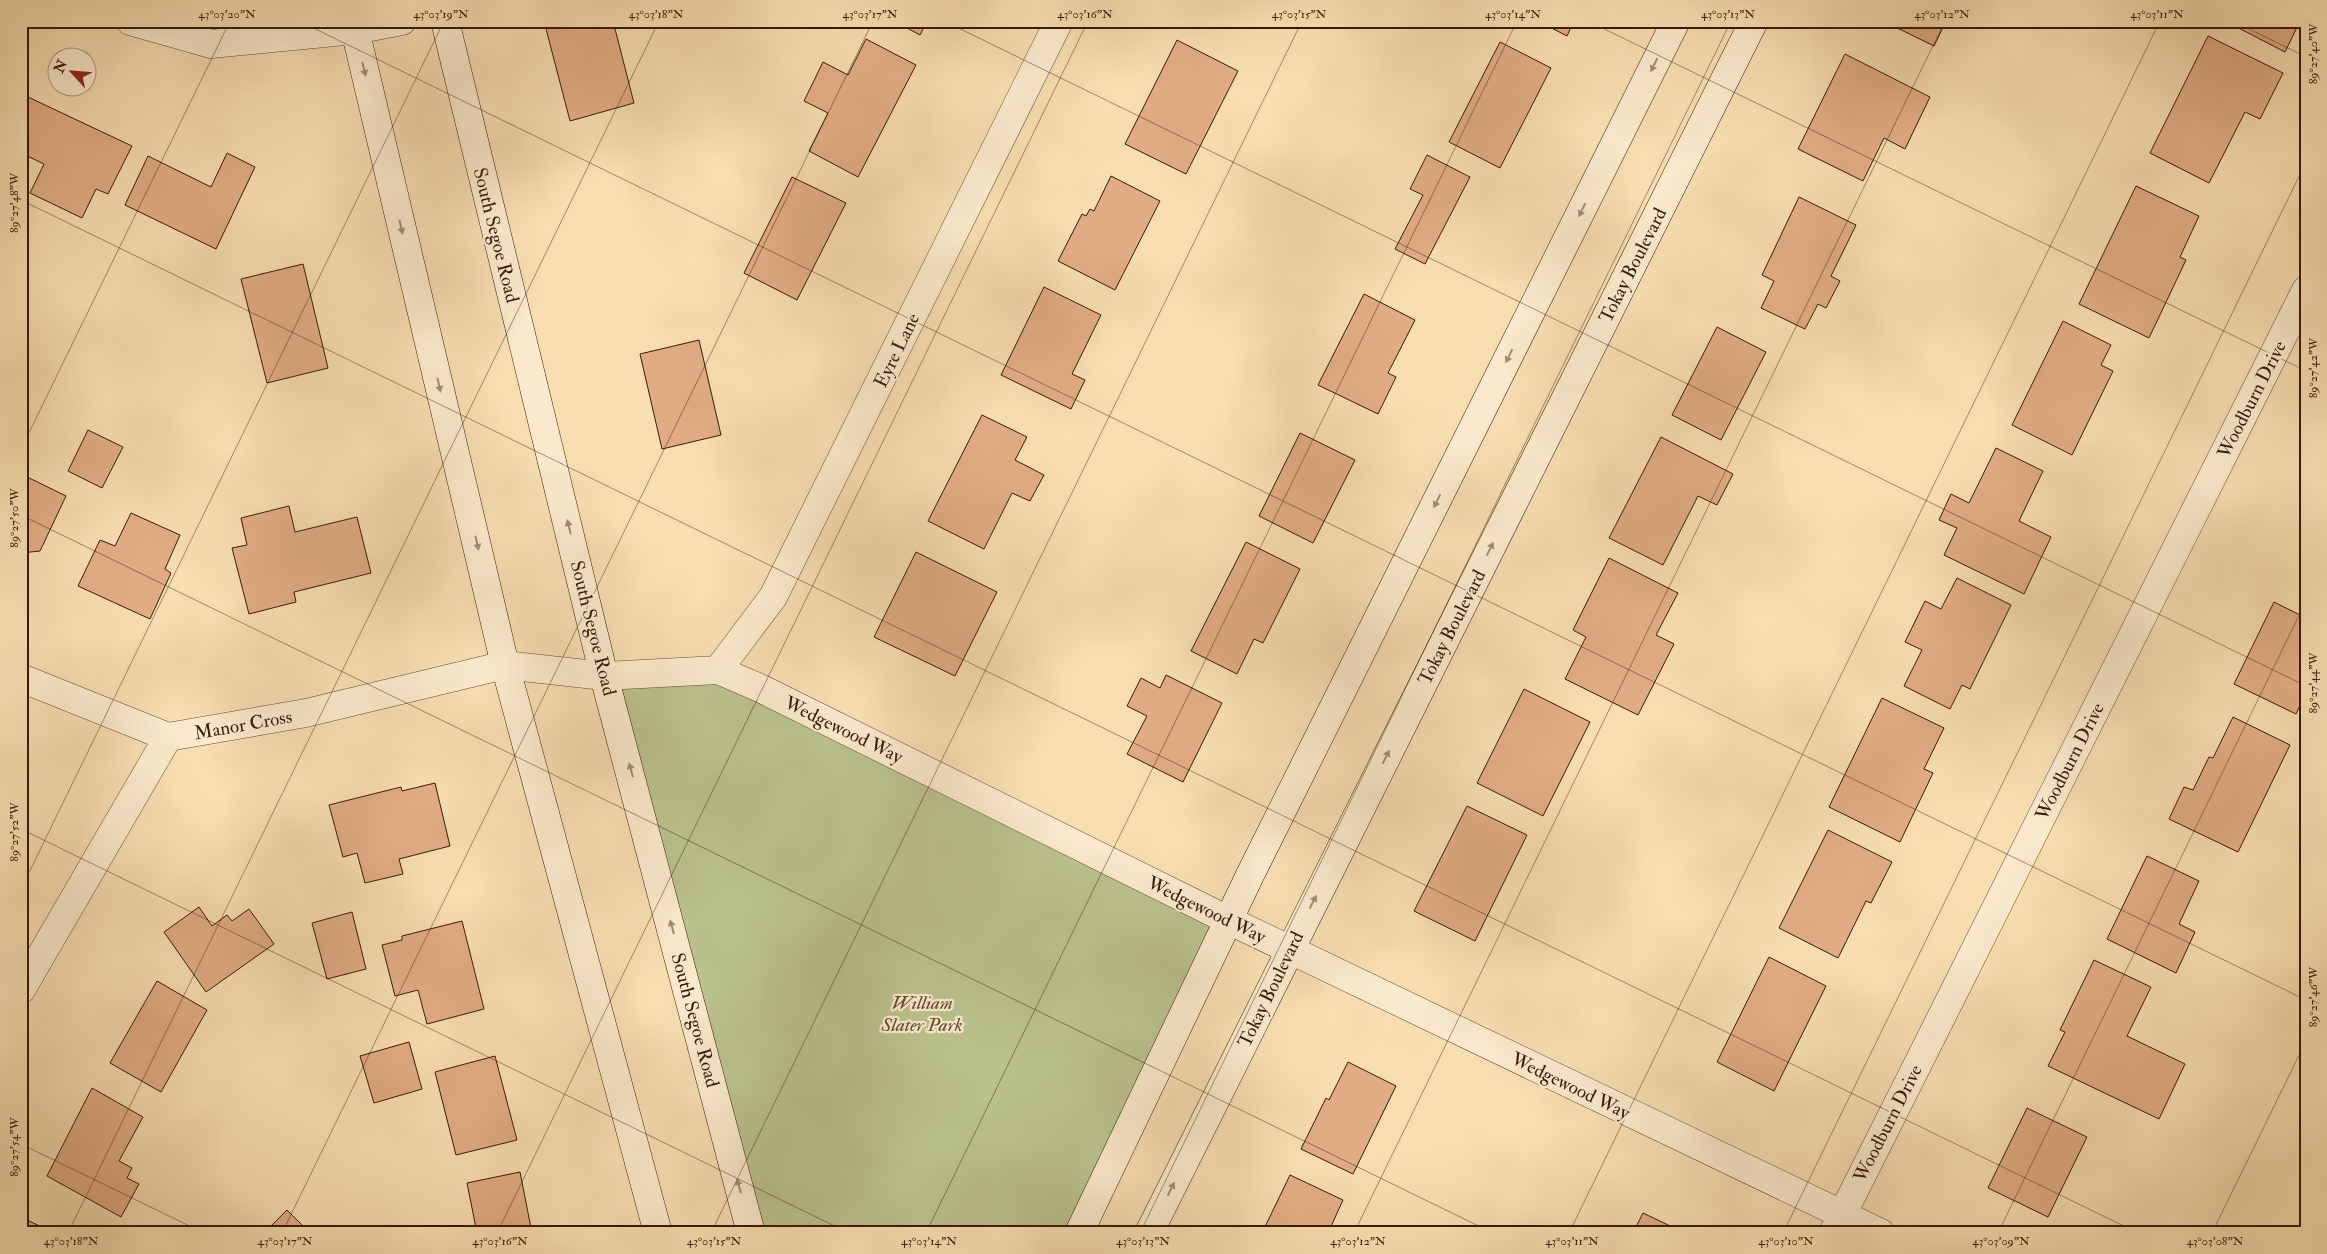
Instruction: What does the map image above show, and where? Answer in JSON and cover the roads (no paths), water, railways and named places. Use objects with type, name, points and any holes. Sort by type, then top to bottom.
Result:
[{"type":"street","points":[[130,21],[211,44],[354,25],[402,21]]},
{"type":"street","name":"South Segoe Road","points":[[445,21],[604,676],[751,1233]]},
{"type":"street","name":"Eyre Lane","points":[[718,670],[773,597],[1059,21]]},
{"type":"street","points":[[1079,1233],[1228,920],[1676,21]]},
{"type":"street","name":"Tokay Boulevard","points":[[1149,1233],[1289,949],[1754,21]]},
{"type":"street","points":[[354,25],[506,665],[658,1233]]},
{"type":"street","name":"Woodburn Drive","points":[[1837,1223],[2306,290]]},
{"type":"street","name":"Manor Cross","points":[[21,990],[168,737],[306,713],[506,665],[604,676]]},
{"type":"street","name":"Wedgewood Way","points":[[604,676],[718,670],[771,693],[1837,1223],[1881,1233]]},
{"type":"street","points":[[21,678],[168,737]]},
{"type":"park label","name":"William Slater Park","points":[[922,1013]]}]
